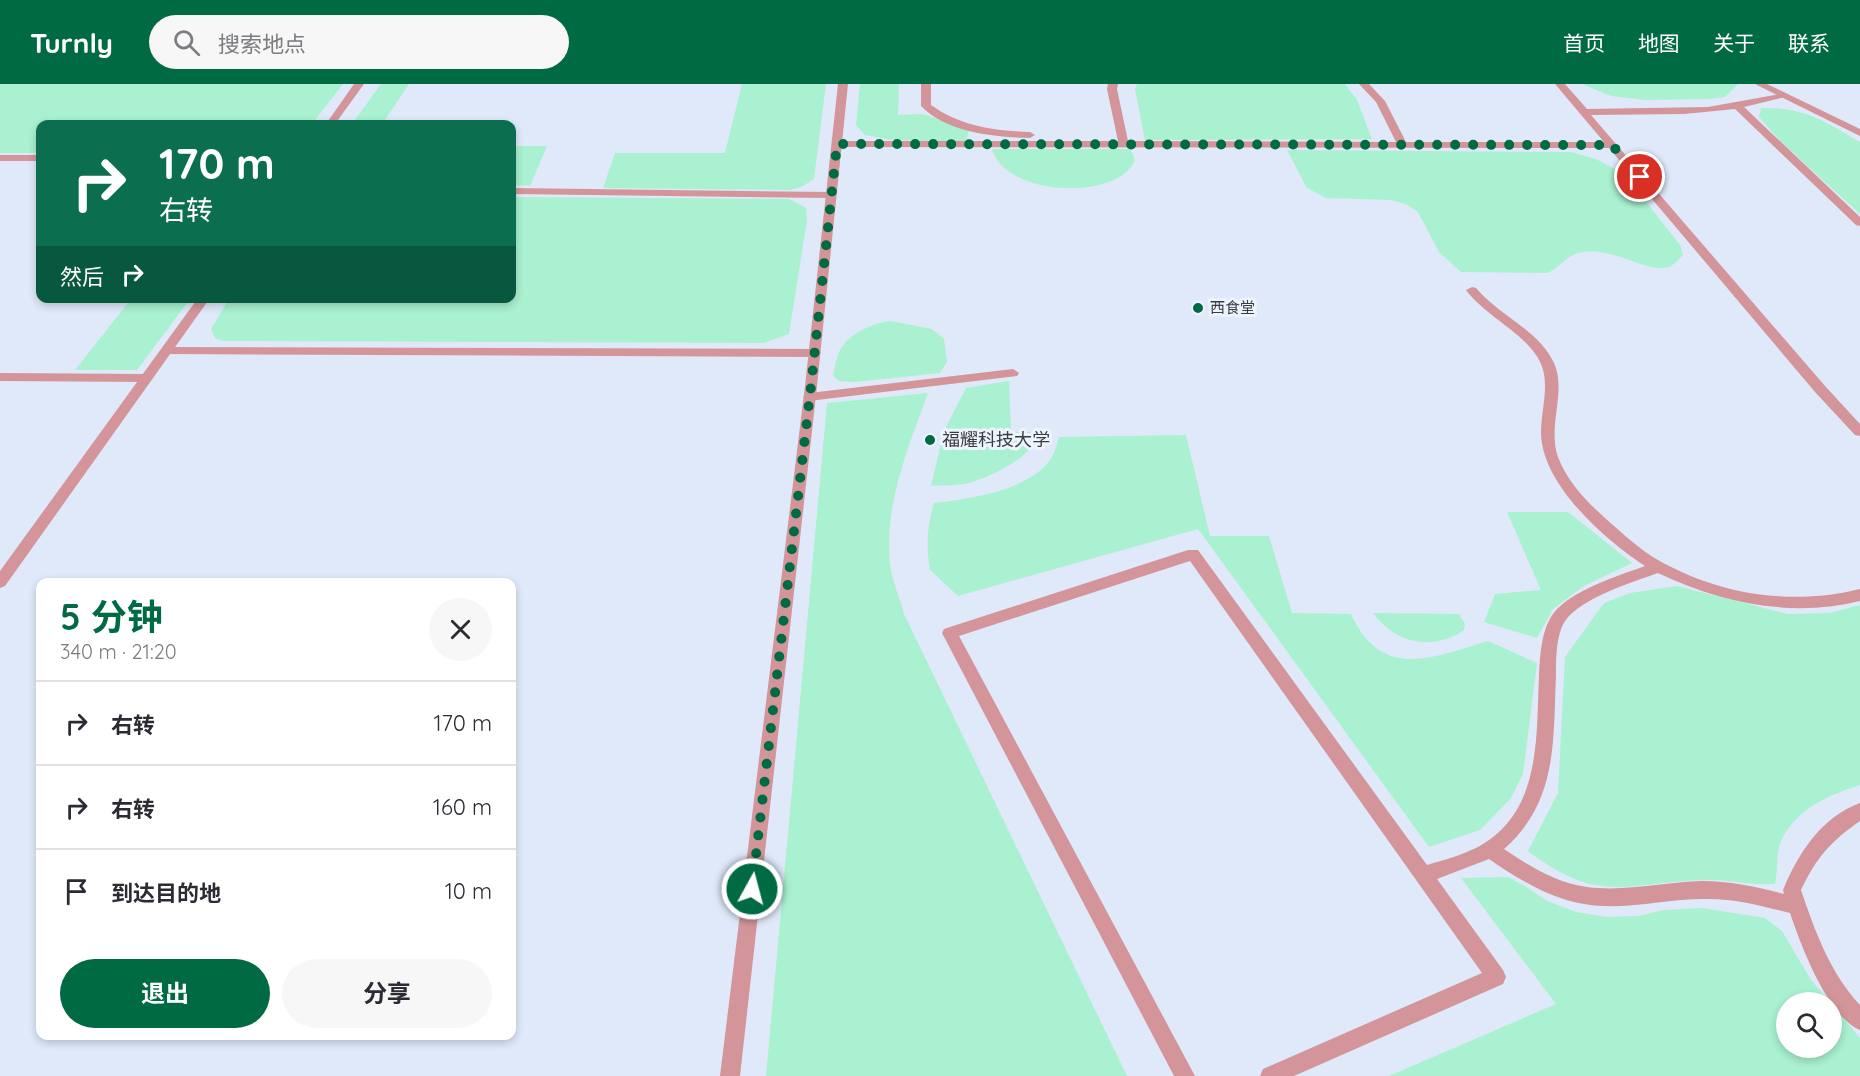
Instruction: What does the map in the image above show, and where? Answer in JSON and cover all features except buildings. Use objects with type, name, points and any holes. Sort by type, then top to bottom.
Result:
[{"type":"street","points":[[333,120],[359,84]]},
{"type":"street","points":[[730,1076],[815,353],[843,84]]},
{"type":"street","points":[[926,84],[926,106],[932,111],[953,121],[990,131],[1021,135],[1123,140],[1612,145]]},
{"type":"street","points":[[1113,84],[1112,89],[1123,140]]},
{"type":"street","points":[[1364,84],[1380,101],[1402,144]]},
{"type":"street","points":[[1560,84],[1812,380],[1860,432]]},
{"type":"street","points":[[1760,84],[1860,133]]},
{"type":"street","points":[[1584,112],[1694,112],[1739,107],[1782,95]]},
{"type":"street","points":[[1739,107],[1860,223]]},
{"type":"street","points":[[982,144],[990,131]]},
{"type":"street","points":[[837,144],[982,144],[1123,140]]},
{"type":"street","points":[[0,158],[36,158]]},
{"type":"street","points":[[516,191],[832,195]]},
{"type":"street","points":[[1472,290],[1480,302],[1525,337],[1547,360],[1551,374],[1545,433],[1559,475],[1581,505],[1617,536],[1659,567],[1697,584],[1792,604],[1838,602],[1860,595]]},
{"type":"street","points":[[0,582],[201,303]]},
{"type":"street","points":[[167,351],[815,353]]},
{"type":"street","points":[[809,398],[1013,373]]},
{"type":"street","points":[[0,377],[147,378]]},
{"type":"street","points":[[1185,1076],[950,633],[1193,554],[1496,977],[1270,1076]]},
{"type":"street","points":[[1424,875],[1490,850],[1517,826],[1534,799],[1545,755],[1549,655],[1558,618],[1584,598],[1620,581],[1659,567]]},
{"type":"street","points":[[1860,811],[1829,832],[1803,866],[1792,891],[1807,934],[1838,996],[1860,1020]]},
{"type":"street","points":[[1490,850],[1527,874],[1565,891],[1592,896],[1635,896],[1703,890],[1732,892],[1797,906]]},
{"type":"shaded area","name":"福耀科技大学","points":[[0,84],[1860,84],[1860,1076],[0,1076]]},
{"type":"green space","points":[[0,84],[343,84],[315,120],[36,120],[36,153],[0,153]]},
{"type":"green space","points":[[381,84],[409,84],[385,120],[355,120]]},
{"type":"green space","points":[[742,84],[826,84],[814,179],[791,190],[603,188],[615,153],[725,153]]},
{"type":"green space","points":[[860,84],[899,84],[898,115],[923,114],[969,130],[966,142],[892,140],[865,135],[856,125]]},
{"type":"green space","points":[[1137,84],[1345,84],[1357,100],[1372,139],[1145,140],[1135,89]]},
{"type":"green space","points":[[1582,84],[1738,84],[1725,97],[1645,100],[1611,96]]},
{"type":"green space","points":[[1761,108],[1790,110],[1814,117],[1860,142],[1860,214],[1780,141],[1759,117]]},
{"type":"green space","points":[[516,146],[547,146],[530,186],[516,185]]},
{"type":"green space","points":[[992,149],[1130,149],[1135,160],[1124,174],[1107,183],[1062,188],[1038,184],[1017,176],[1001,165]]},
{"type":"green space","points":[[1287,150],[1571,152],[1596,159],[1624,174],[1680,245],[1683,255],[1671,266],[1660,268],[1593,251],[1571,256],[1547,273],[1461,272],[1439,252],[1418,212],[1408,205],[1392,200],[1326,198],[1307,188]]},
{"type":"green space","points":[[516,197],[789,199],[806,208],[807,220],[789,334],[764,343],[223,341],[215,338],[211,329],[227,303],[516,303]]},
{"type":"green space","points":[[128,303],[187,303],[137,370],[75,370]]},
{"type":"green space","points":[[890,321],[932,329],[944,339],[947,362],[940,373],[855,382],[839,381],[833,375],[838,355],[848,340],[861,330]]},
{"type":"green space","points":[[1009,381],[1011,432],[1038,432],[1029,450],[1009,466],[985,477],[964,484],[931,486],[944,431],[966,388]]},
{"type":"green space","points":[[928,393],[906,455],[894,498],[889,542],[894,583],[904,614],[1127,1076],[766,1076],[827,403]]},
{"type":"green space","points":[[1186,435],[1210,536],[1269,536],[1292,613],[1351,614],[1364,635],[1378,649],[1393,657],[1410,659],[1429,657],[1488,641],[1537,663],[1523,774],[1511,798],[1480,830],[1429,847],[1198,529],[958,596],[930,570],[928,536],[934,503],[965,499],[1017,485],[1044,467],[1055,451],[1059,437]]},
{"type":"green space","points":[[1507,512],[1568,512],[1632,563],[1584,586],[1553,609],[1537,638],[1484,622],[1495,594],[1541,590]]},
{"type":"green space","points":[[1677,586],[1788,614],[1830,613],[1860,605],[1860,785],[1836,793],[1814,805],[1795,820],[1779,846],[1775,884],[1706,880],[1614,887],[1595,885],[1575,879],[1553,868],[1528,851],[1558,793],[1565,657],[1604,603],[1630,593]]},
{"type":"green space","points":[[1373,613],[1459,614],[1465,624],[1464,630],[1452,637],[1439,641],[1415,641],[1392,631]]},
{"type":"green space","points":[[1508,877],[1547,901],[1576,912],[1607,917],[1638,916],[1664,910],[1702,908],[1765,918],[1782,931],[1811,980],[1821,992],[1776,992],[1776,1058],[1842,1058],[1842,1016],[1860,1038],[1860,1076],[1389,1076],[1556,1004],[1461,878]]},
{"type":"place","name":"西食堂","points":[[1198,308]]},
{"type":"place","name":"福耀科技大学","points":[[930,440]]},
{"type":"route","points":[[752,889],[837,144],[1612,145],[1640,177]]}]
